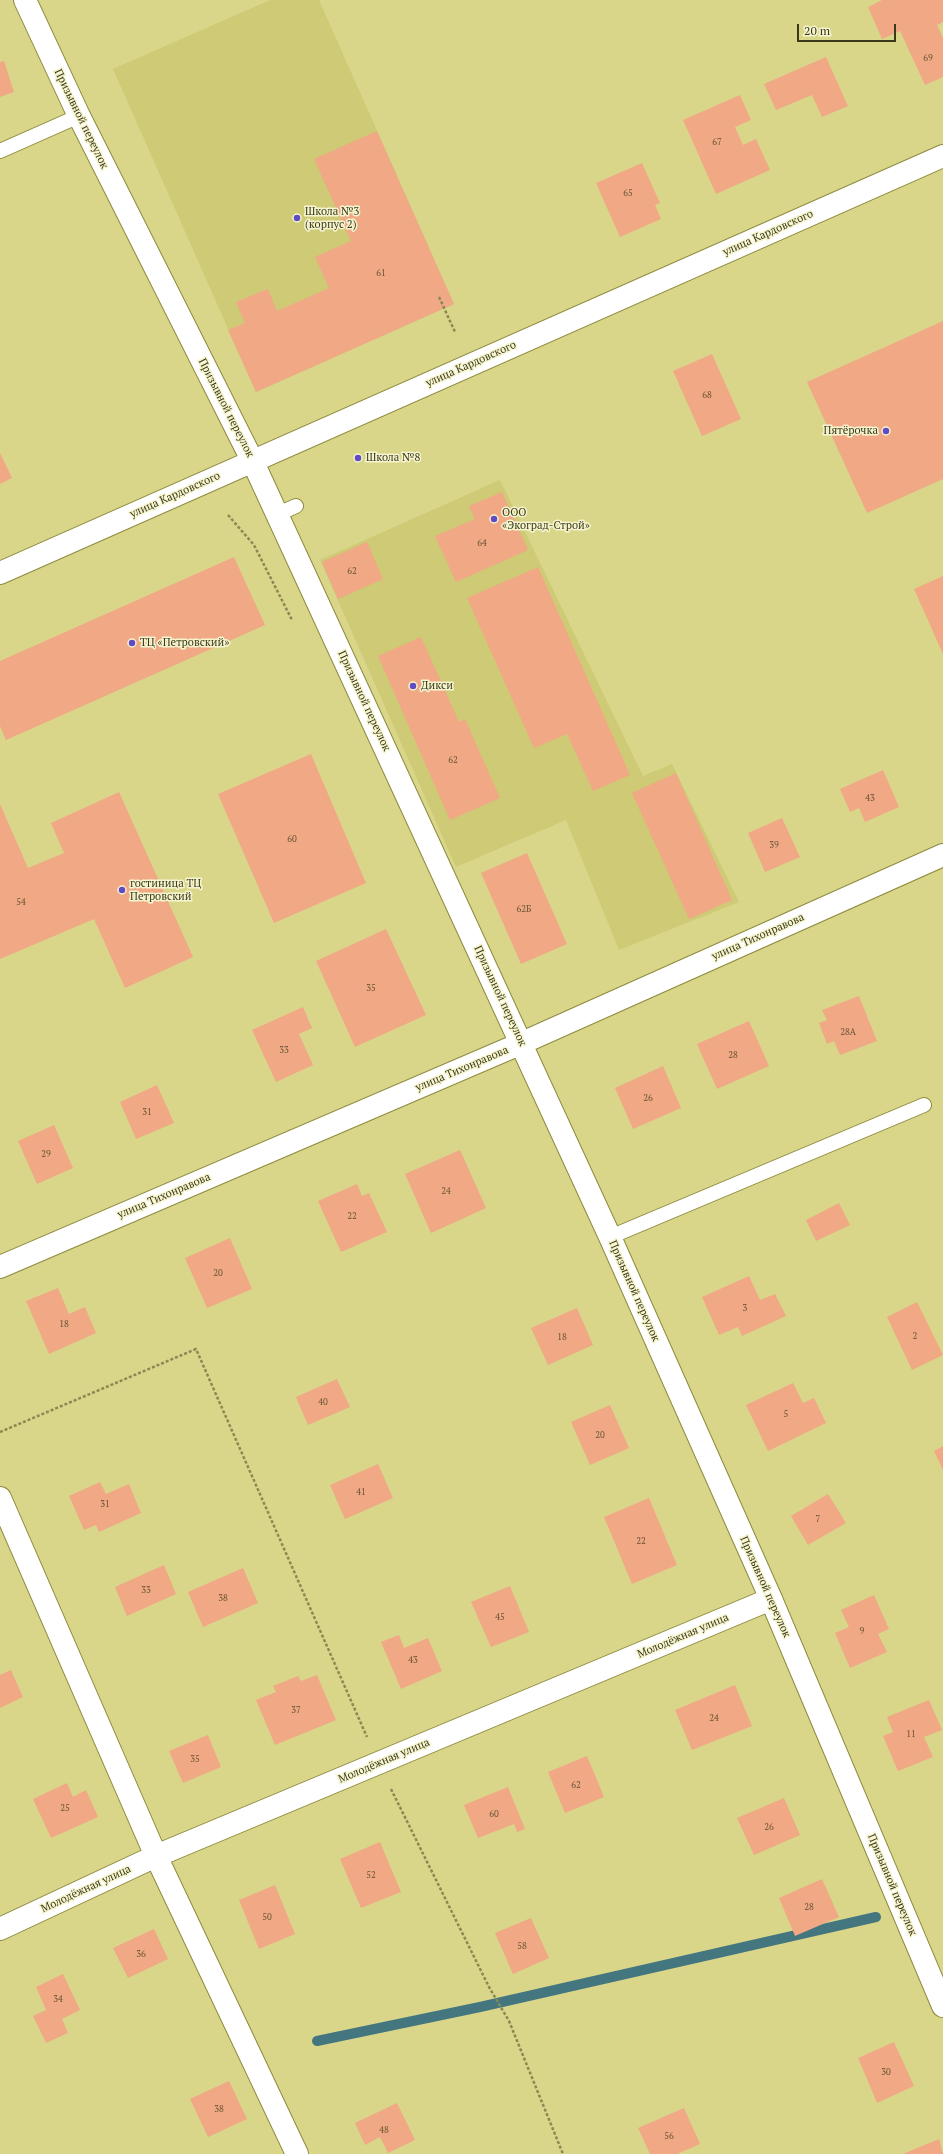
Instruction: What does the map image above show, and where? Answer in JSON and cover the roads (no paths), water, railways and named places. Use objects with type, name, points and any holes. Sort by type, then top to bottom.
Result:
[{"type":"street","name":"Призывной переулок","points":[[25,0],[79,116],[252,460],[287,510],[522,1043],[771,1600],[943,2006]]},
{"type":"street","name":"улица Кардовского","points":[[0,573],[252,460],[943,156]]},
{"type":"street","name":"улица Тихонравова","points":[[0,1267],[522,1043],[943,855]]},
{"type":"street","points":[[0,1498],[156,1856],[297,2154]]},
{"type":"street","name":"Молодёжная улица","points":[[0,1929],[156,1856],[771,1600]]},
{"type":"lane","points":[[0,151],[79,116]]},
{"type":"lane","points":[[610,1237],[924,1105]]},
{"type":"waterway","points":[[317,2041],[480,2007],[876,1917]]},
{"type":"place","name":"Школа №3 (корпус 2)","points":[[297,218]]},
{"type":"place","name":"Пятёрочка","points":[[886,431]]},
{"type":"place","name":"Школа №8","points":[[358,458]]},
{"type":"place","name":"ООО «Экоград-Строй»","points":[[494,519]]},
{"type":"place","name":"ТЦ «Петровский»","points":[[132,643]]},
{"type":"place","name":"Дикси","points":[[413,686]]},
{"type":"place","name":"гостиница ТЦ Петровский","points":[[122,890]]}]
